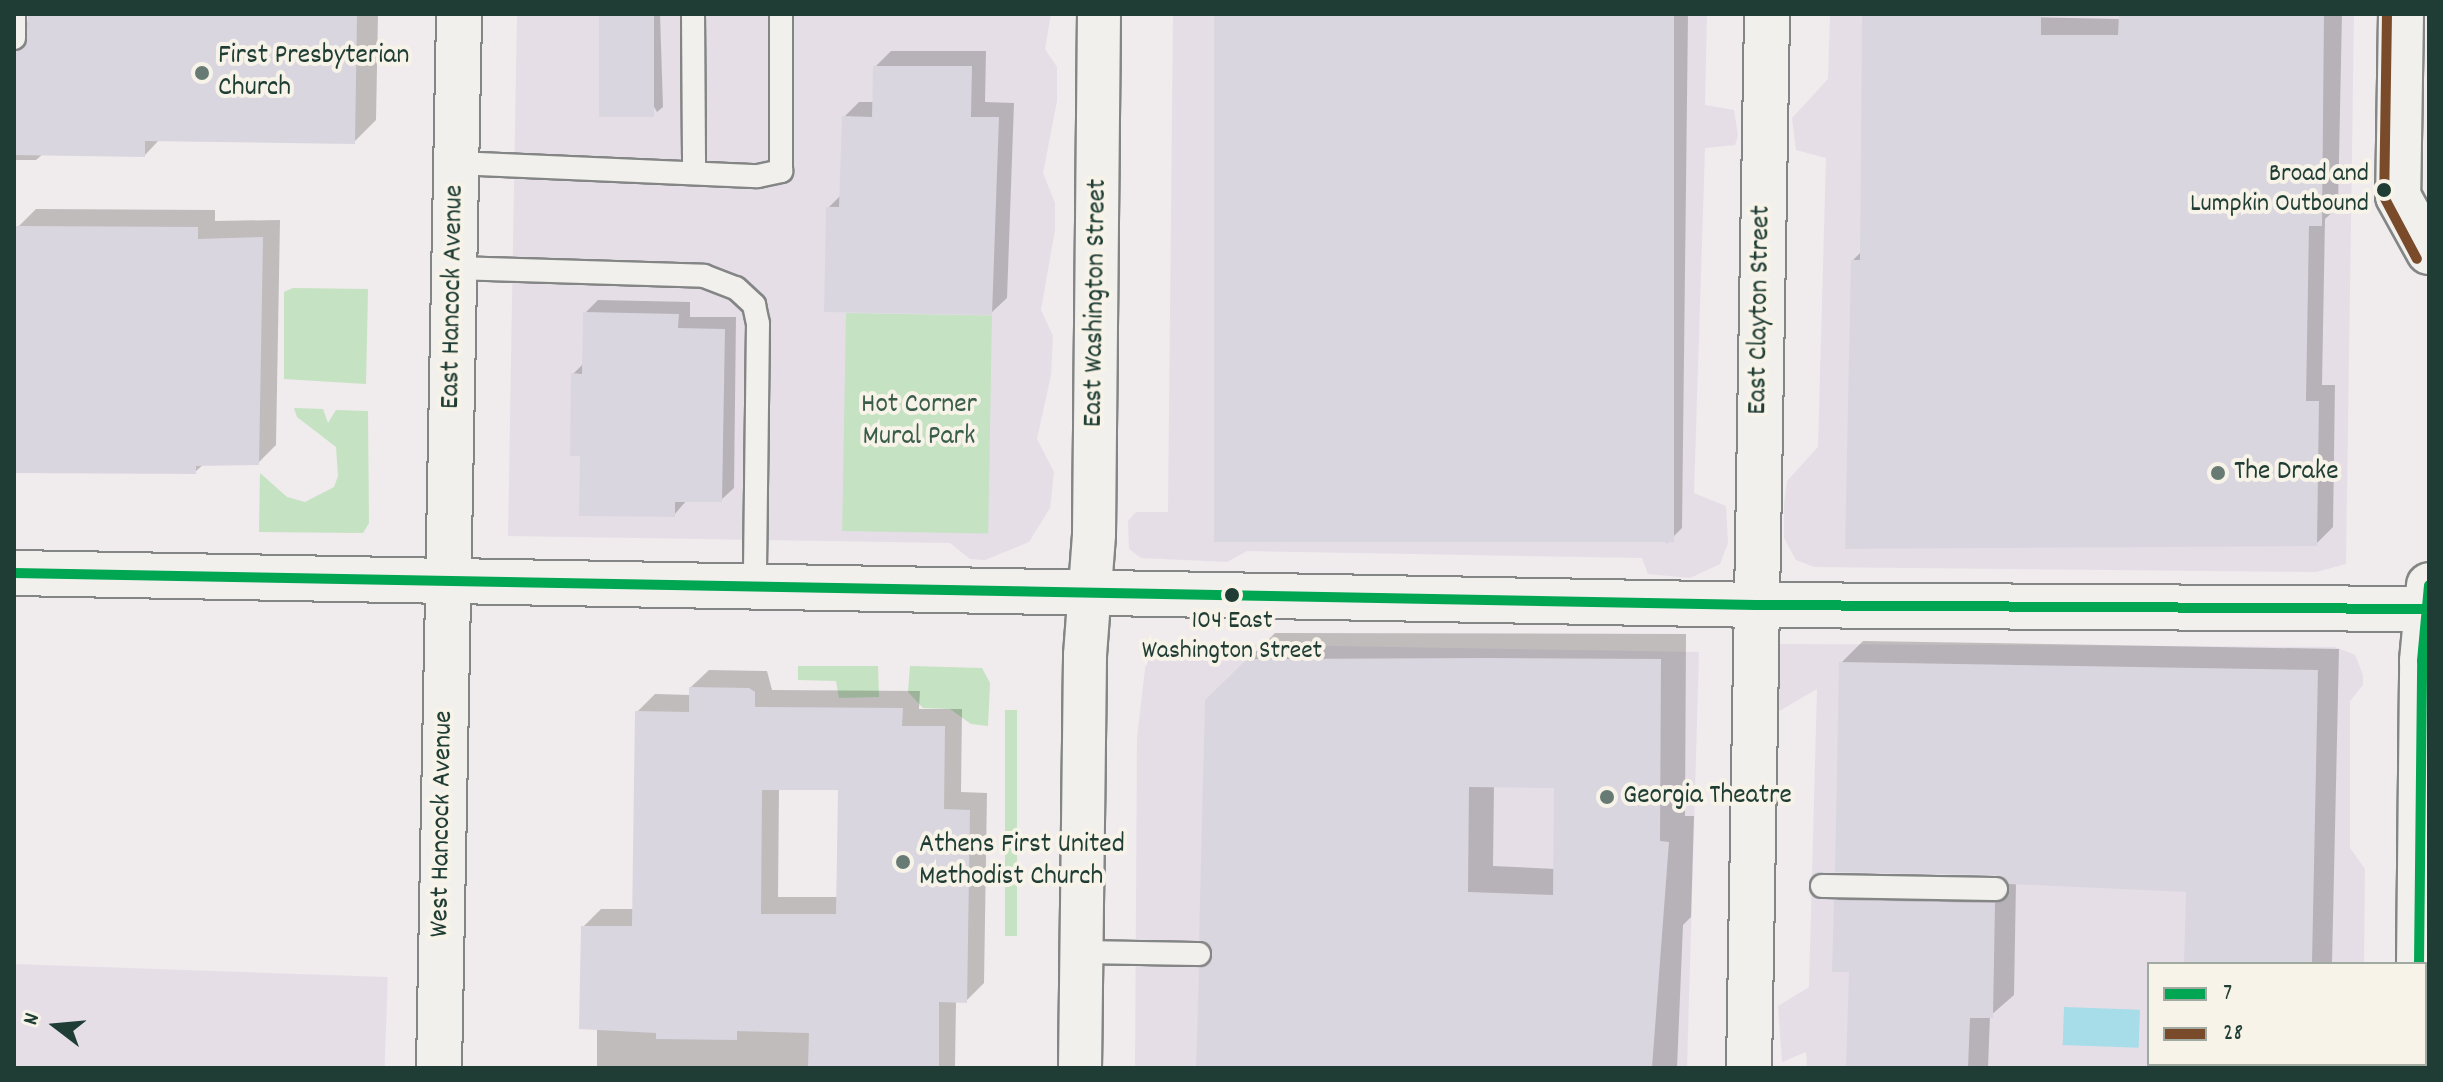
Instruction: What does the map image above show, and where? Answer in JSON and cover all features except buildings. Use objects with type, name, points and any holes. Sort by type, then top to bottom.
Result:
[{"type":"main road","name":"East Hancock Avenue","points":[[448,581],[459,14]]},
{"type":"main road","name":"East Clayton Street","points":[[1749,1068],[1767,14]]},
{"type":"main road","points":[[2401,14],[2398,196],[2429,252]]},
{"type":"main road","points":[[14,573],[1756,605],[2428,601],[2419,962]]},
{"type":"main road","name":"West Hancock Avenue","points":[[439,1068],[448,581]]},
{"type":"street","name":"East Washington Street","points":[[1080,1068],[1099,14]]},
{"type":"lane","points":[[14,14],[14,38]]},
{"type":"lane","points":[[693,14],[694,173]]},
{"type":"lane","points":[[456,163],[758,176],[781,171],[781,14]]},
{"type":"lane","points":[[455,268],[704,276],[736,288],[754,305],[758,324],[755,587]]},
{"type":"lane","points":[[1822,886],[1996,889]]},
{"type":"lane","points":[[1080,952],[1199,954]]},
{"type":"shaded area","points":[[517,14],[1051,14],[1045,49],[1057,67],[1057,101],[1043,173],[1055,203],[1055,230],[1041,310],[1053,336],[1051,375],[1037,439],[1054,472],[1050,508],[1029,542],[985,560],[970,559],[950,543],[508,536]]},
{"type":"shaded area","points":[[1173,14],[1707,14],[1705,105],[1734,110],[1738,135],[1735,145],[1705,148],[1694,493],[1726,506],[1728,543],[1720,564],[1690,578],[1648,574],[1642,558],[1247,551],[1227,562],[1141,558],[1129,549],[1128,521],[1136,512],[1168,512]]},
{"type":"shaded area","points":[[1830,14],[2354,14],[2346,564],[2316,572],[1814,567],[1796,560],[1784,538],[1784,504],[1787,481],[1818,447],[1826,158],[1796,150],[1792,118],[1828,79]]},
{"type":"shaded area","points":[[1148,643],[1699,652],[1687,1068],[1135,1068],[1137,738]]},
{"type":"shaded area","points":[[1780,644],[2335,647],[2355,655],[2363,675],[2363,685],[2350,701],[2350,848],[2365,869],[2364,962],[2147,962],[2147,1066],[2363,1066],[1807,1068],[1806,1052],[1782,1062],[1778,1006],[1809,987],[1817,689],[1776,713]]},
{"type":"shaded area","points":[[14,964],[388,977],[385,1068],[14,1068]]},
{"type":"green space","points":[[293,288],[368,289],[366,384],[284,379],[284,292]]},
{"type":"green space","name":"Hot Corner Mural Park","points":[[846,313],[992,316],[988,534],[842,531]]},
{"type":"green space","points":[[294,408],[323,409],[328,423],[336,410],[368,411],[369,523],[363,533],[259,532],[260,473],[287,497],[305,502],[334,487],[338,476],[336,447],[297,417]]},
{"type":"green space","points":[[798,666],[878,666],[879,697],[839,698],[836,681],[798,680]]},
{"type":"green space","points":[[910,666],[982,668],[990,683],[988,726],[971,724],[950,709],[923,708],[908,692]]},
{"type":"green space","points":[[1005,710],[1017,710],[1017,936],[1005,936]]},
{"type":"water","points":[[2064,1007],[2140,1010],[2139,1048],[2063,1045]]},
{"type":"transit line","name":"28","points":[[2387,14],[2384,197],[2417,259]]},
{"type":"transit line","name":"7","points":[[14,573],[1756,605],[2426,609]]},
{"type":"transit line","name":"7","points":[[2419,962],[2422,661],[2429,585]]},
{"type":"place","name":"First Presbyterian Church","points":[[202,73]]},
{"type":"place","name":"Broad and Lumpkin Outbound","points":[[2384,190]]},
{"type":"place","name":"The Drake","points":[[2218,473]]},
{"type":"place","name":"104 East Washington Street","points":[[1232,595]]},
{"type":"place","name":"Georgia Theatre","points":[[1607,797]]},
{"type":"place","name":"Athens First United Methodist Church","points":[[903,862]]}]
